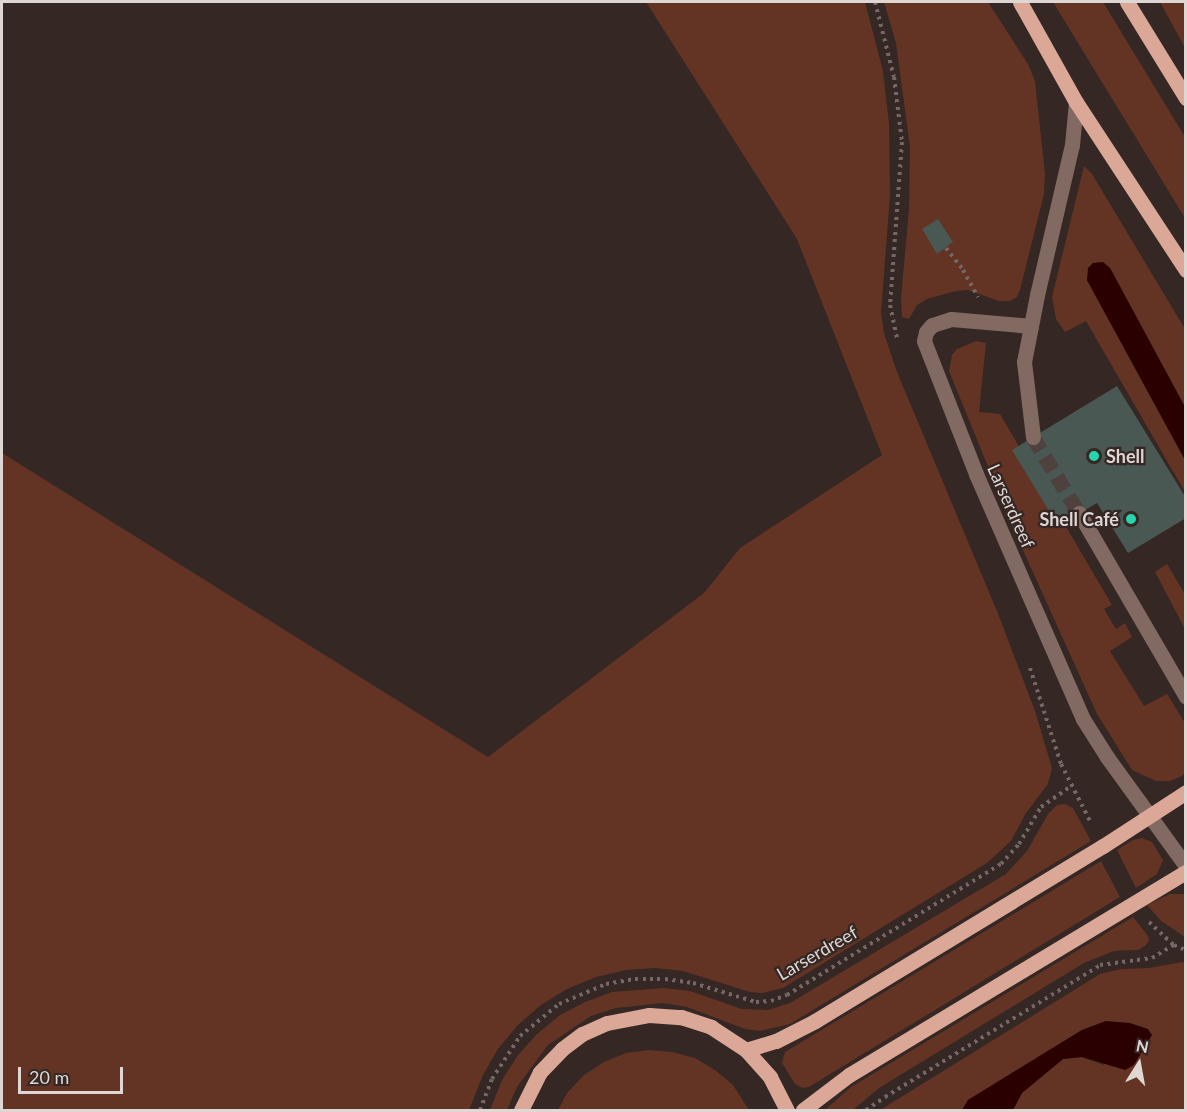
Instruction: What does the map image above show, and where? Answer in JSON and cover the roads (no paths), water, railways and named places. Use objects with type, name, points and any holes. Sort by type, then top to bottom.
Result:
[{"type":"main road","points":[[1020,2],[1076,102],[1185,270]]},
{"type":"main road","points":[[1127,2],[1185,98]]},
{"type":"main road","points":[[746,1050],[776,1041],[816,1022],[1185,792]]},
{"type":"main road","points":[[803,1110],[849,1075],[1185,872]]},
{"type":"main road","points":[[521,1110],[540,1072],[562,1049],[582,1034],[607,1023],[649,1015],[681,1017],[711,1027],[746,1050],[770,1077],[787,1110]]},
{"type":"street","points":[[1033,437],[1024,362],[1072,145],[1076,102]]},
{"type":"street","name":"Larserdreef","points":[[1031,326],[970,319],[944,321],[929,327],[924,341],[976,474],[1083,719],[1185,866]]},
{"type":"street","points":[[1079,513],[1185,697]]},
{"type":"tunnel","points":[[1033,437],[1079,513]]},
{"type":"place","name":"Shell","points":[[1094,456]]},
{"type":"place","name":"Shell Café","points":[[1131,519]]}]
